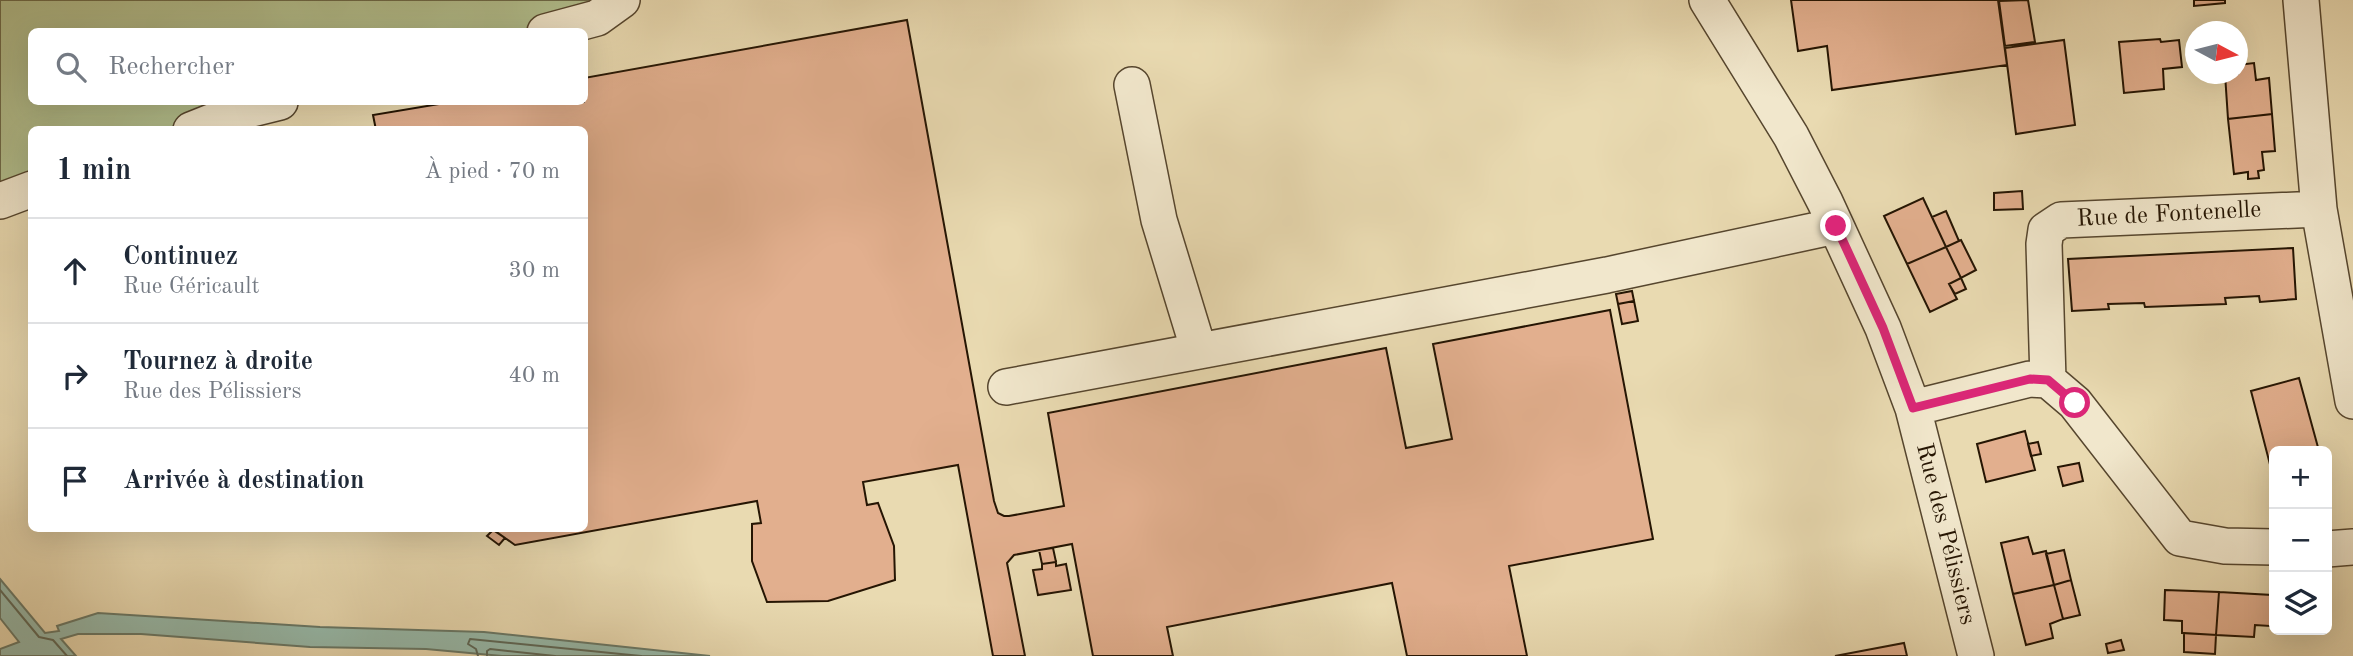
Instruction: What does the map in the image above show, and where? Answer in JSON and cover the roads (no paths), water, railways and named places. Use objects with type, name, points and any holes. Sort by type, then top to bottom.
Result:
[{"type":"street","points":[[560,28],[597,18],[622,0]]},
{"type":"street","name":"Rue des Pélissiers","points":[[1707,0],[1791,136],[1883,328],[1913,408],[1976,656]]},
{"type":"street","points":[[2301,0],[2319,209],[2353,401]]},
{"type":"street","points":[[1132,85],[1159,220],[1199,351]]},
{"type":"street","points":[[201,126],[232,114],[268,105]]},
{"type":"street","points":[[0,201],[28,190]]},
{"type":"street","name":"Rue de Fontenelle","points":[[2048,380],[2046,230],[2061,220],[2319,209]]},
{"type":"street","points":[[1006,387],[1607,275],[1836,226]]},
{"type":"street","points":[[1913,408],[2030,379],[2048,380],[2075,403],[2180,538],[2225,546],[2269,548]]},
{"type":"street","points":[[2332,549],[2353,547]]},
{"type":"water","points":[[0,579],[45,633],[59,631],[57,626],[98,613],[320,627],[484,632],[710,656],[502,656],[426,649],[310,647],[141,634],[78,634],[61,639],[76,656],[0,656],[0,649],[19,642],[0,618]]}]
